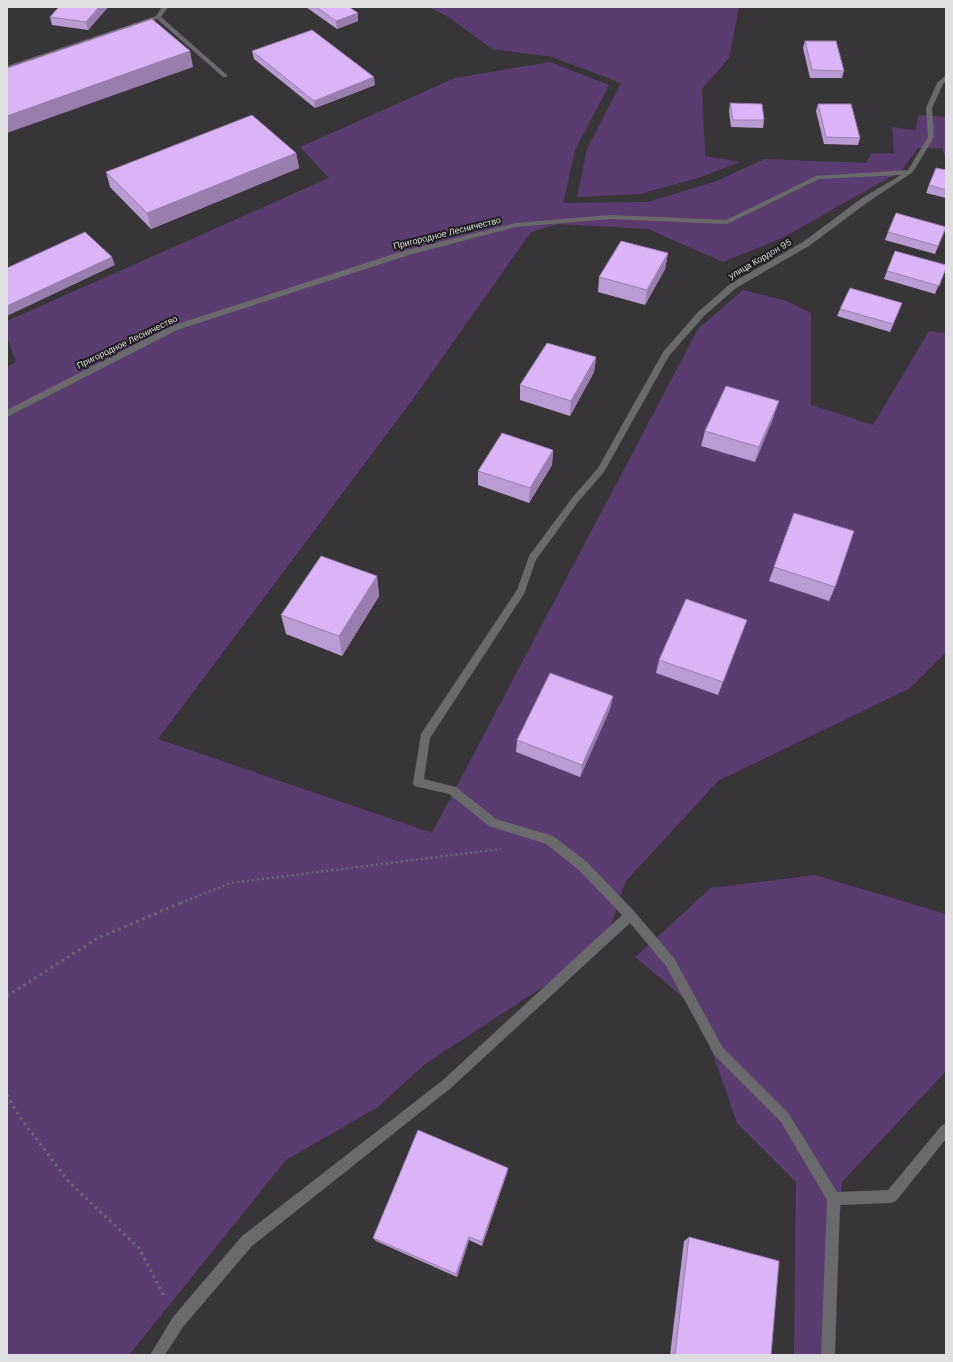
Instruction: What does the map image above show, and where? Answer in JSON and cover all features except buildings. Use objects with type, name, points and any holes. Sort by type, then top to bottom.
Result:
[{"type":"street","points":[[7,68],[158,17],[166,7]]},
{"type":"street","points":[[158,17],[225,76]]},
{"type":"street","name":"улица Кордон 95","points":[[630,915],[583,866],[549,840],[493,822],[452,790],[418,783],[424,737],[521,591],[532,559],[575,500],[601,470],[666,354],[701,314],[733,286],[806,244],[865,200],[912,171],[931,137],[929,108],[940,83],[946,77]]},
{"type":"street","name":"Пригородное Лесничество","points":[[7,414],[174,328],[406,253],[516,225],[610,217],[727,222],[818,177],[912,171]]},
{"type":"street","points":[[157,1355],[178,1322],[246,1241],[447,1084],[630,915],[670,962],[720,1052],[785,1118],[834,1199],[828,1355]]},
{"type":"street","points":[[834,1199],[891,1196],[946,1128]]},
{"type":"path","points":[[7,996],[98,938],[230,883],[508,848]]},
{"type":"path","points":[[7,1095],[19,1116],[69,1182],[139,1248],[178,1322]]},
{"type":"shaded area","points":[[429,7],[739,7],[729,58],[702,89],[705,156],[740,162],[701,177],[640,194],[577,197],[587,149],[621,83],[552,57],[492,49],[450,18]]},
{"type":"shaded area","points":[[550,62],[609,85],[575,150],[563,203],[647,202],[714,182],[765,159],[866,163],[871,153],[894,153],[892,127],[915,130],[919,115],[946,117],[946,159],[942,148],[918,148],[901,171],[782,238],[723,262],[648,229],[558,224],[531,232],[413,399],[158,739],[432,833],[698,329],[743,290],[787,301],[811,313],[811,405],[873,425],[929,331],[946,333],[946,652],[910,688],[718,781],[625,882],[604,947],[425,1064],[378,1107],[286,1160],[129,1355],[7,1355],[7,367],[16,362],[7,337],[7,321],[329,178],[300,147],[455,78]]},
{"type":"shaded area","points":[[815,875],[946,914],[946,1071],[842,1182],[832,1355],[794,1355],[796,1182],[737,1123],[697,1009],[635,957],[711,888]]}]
